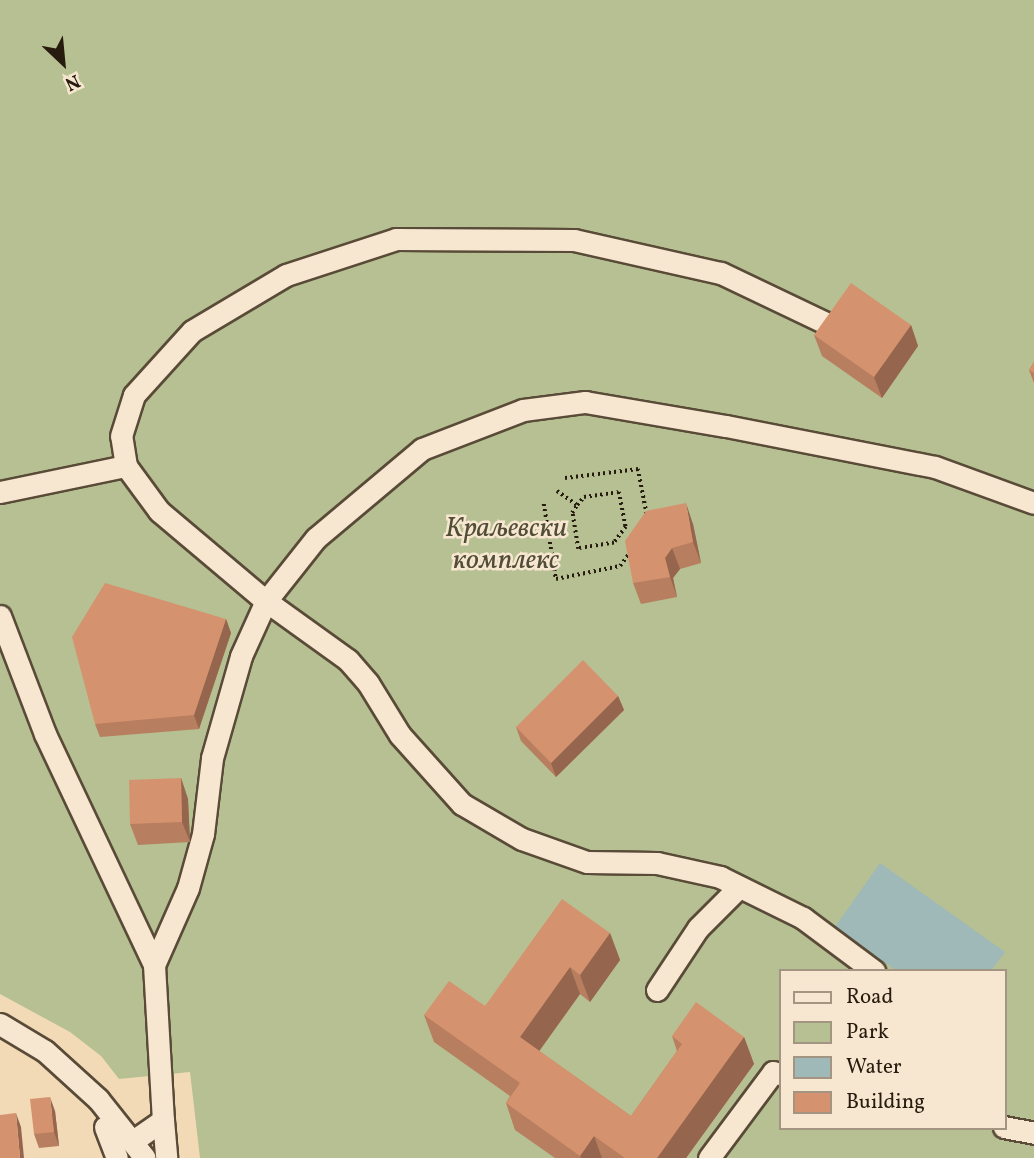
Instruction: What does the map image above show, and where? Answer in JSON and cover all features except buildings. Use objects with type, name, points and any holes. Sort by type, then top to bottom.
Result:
[{"type":"street","points":[[826,323],[721,273],[574,240],[396,239],[286,275],[192,331],[134,395],[121,436],[126,466],[159,511],[266,601],[348,660],[369,683],[400,735],[462,804],[522,839],[587,862],[657,863],[720,877],[803,918],[871,969]]},
{"type":"street","points":[[153,965],[188,888],[203,834],[212,758],[241,656],[266,601],[316,538],[422,449],[523,410],[585,402],[726,426],[935,467],[1034,503]]},
{"type":"street","points":[[0,492],[126,466]]},
{"type":"street","points":[[0,616],[45,734],[153,965],[166,1158]]},
{"type":"street","points":[[657,989],[698,928],[738,887]]},
{"type":"street","points":[[0,1024],[45,1051],[74,1077],[140,1148]]},
{"type":"street","points":[[709,1158],[777,1073]]},
{"type":"street","points":[[74,1077],[110,1134],[117,1158]]},
{"type":"street","points":[[140,1148],[163,1120]]},
{"type":"street","points":[[1006,1127],[1034,1133]]},
{"type":"street","points":[[110,1134],[140,1148]]},
{"type":"path","points":[[565,478],[638,469],[649,522]]},
{"type":"path","points":[[557,491],[577,505]]},
{"type":"path","points":[[619,492],[626,527],[614,544],[578,549],[572,513],[577,505],[584,497],[619,492]]},
{"type":"path","points":[[544,504],[555,579],[620,566],[635,545]]},
{"type":"path","points":[[621,535],[628,540]]},
{"type":"green space","name":"Краљевски комплекс","points":[[0,0],[1034,0],[1034,1158],[200,1158],[190,1072],[119,1079],[101,1056],[70,1032],[0,994]]},
{"type":"water","points":[[880,863],[1005,952],[992,969],[894,969],[835,927]]}]
